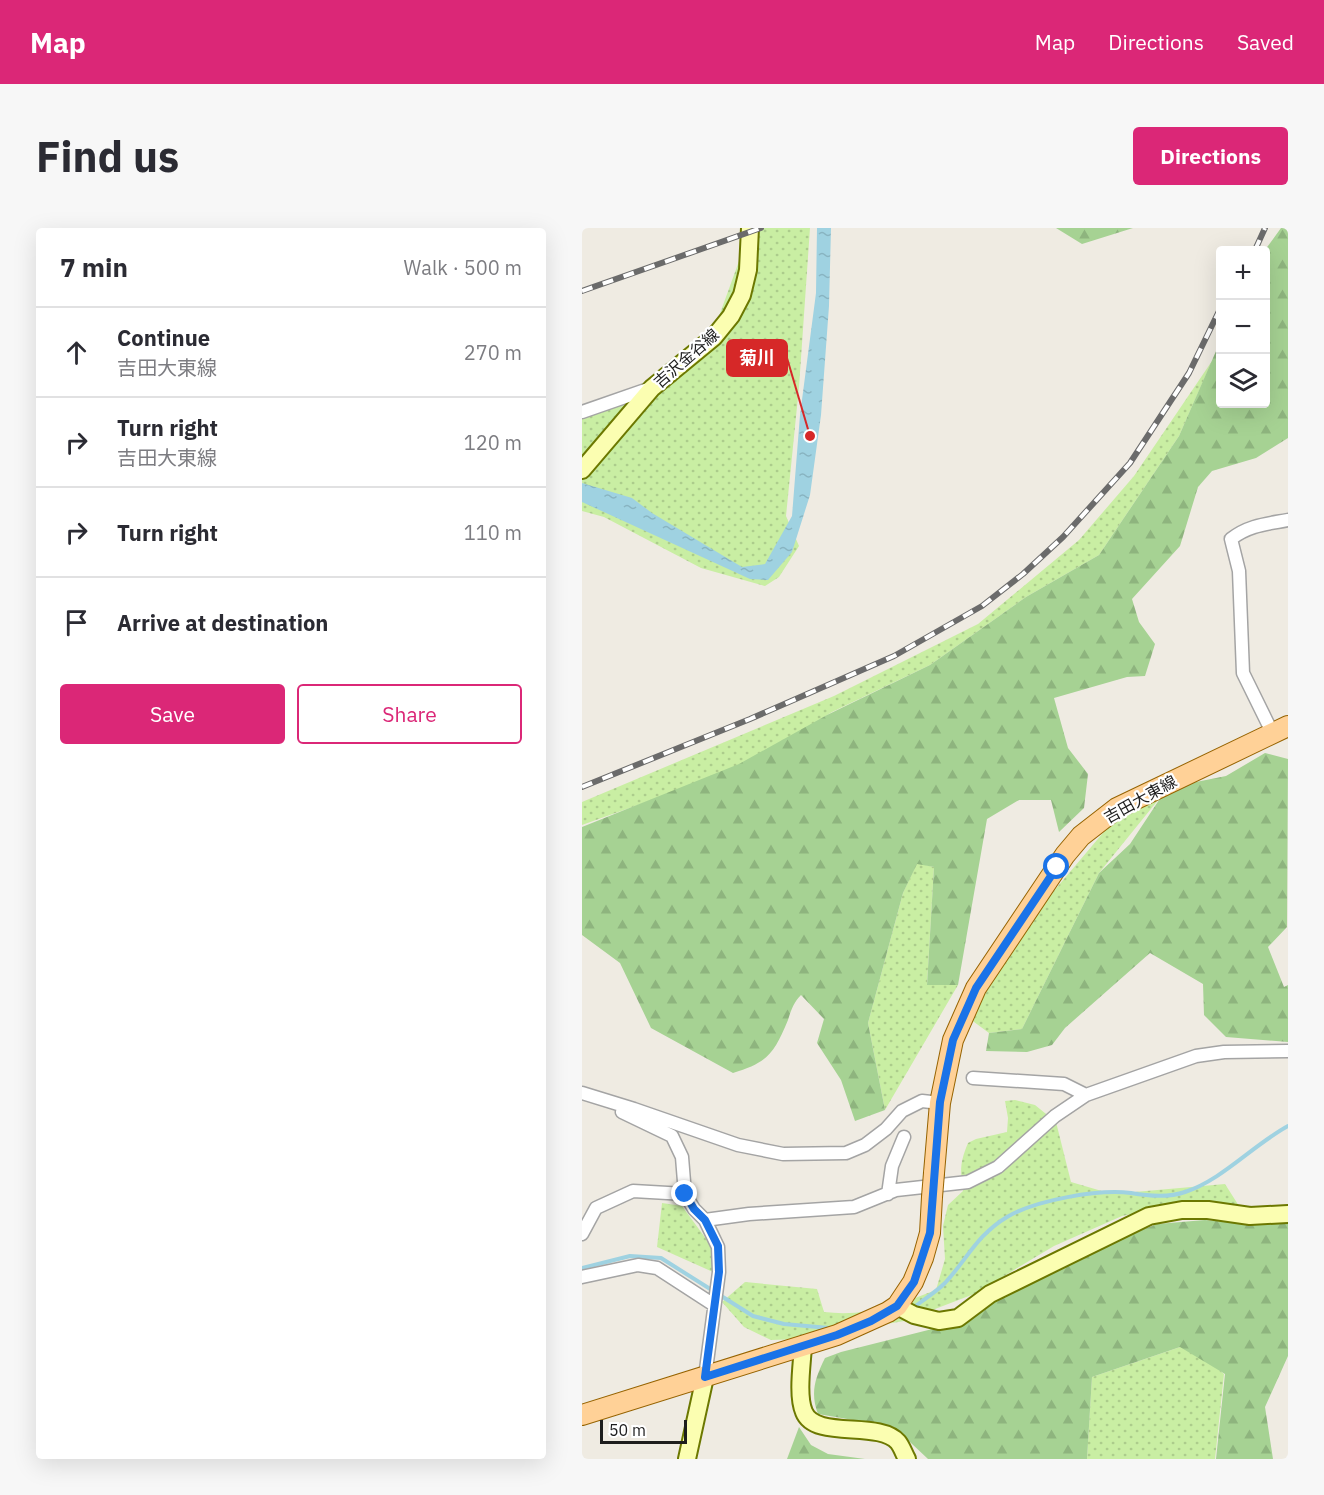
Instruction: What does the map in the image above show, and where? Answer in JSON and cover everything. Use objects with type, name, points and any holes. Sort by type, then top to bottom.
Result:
[{"type":"main road","name":"吉田大東線","points":[[582,1415],[803,1346],[871,1321],[897,1306],[914,1282],[930,1233],[940,1102],[953,1040],[976,988],[1065,855],[1081,836],[1117,808],[1280,730]]},
{"type":"street","name":"吉沢金谷線","points":[[583,468],[652,388],[714,337],[731,316],[742,295],[748,270],[750,228]]},
{"type":"street","points":[[582,412],[652,388]]},
{"type":"street","points":[[1280,730],[1243,673],[1239,571],[1232,539],[1242,531],[1254,526],[1288,520]]},
{"type":"street","points":[[705,1220],[749,1214],[854,1207],[896,1190],[968,1182],[998,1167],[1055,1116],[1086,1095],[1196,1056],[1224,1052],[1288,1051]]},
{"type":"street","points":[[973,1078],[1064,1084],[1086,1095]]},
{"type":"street","points":[[582,1093],[738,1145],[783,1154],[846,1153],[865,1145],[902,1111],[922,1101],[940,1102]]},
{"type":"street","points":[[606,1100],[616,1109],[672,1136],[682,1157],[685,1194],[694,1209],[705,1220],[718,1246],[717,1285],[705,1377],[687,1459]]},
{"type":"street","points":[[888,1194],[892,1166],[904,1137]]},
{"type":"street","points":[[582,1234],[596,1208],[633,1191],[685,1194]]},
{"type":"street","points":[[897,1306],[914,1315],[939,1322],[958,1318],[990,1294],[1149,1216],[1182,1210],[1208,1210],[1250,1216],[1288,1214]]},
{"type":"street","points":[[582,1277],[638,1265],[657,1268],[714,1303]]},
{"type":"street","points":[[803,1346],[801,1396],[804,1413],[816,1424],[882,1434],[897,1441],[907,1459]]},
{"type":"green space","points":[[751,228],[810,228],[799,387],[786,516],[799,546],[779,577],[765,586],[701,568],[604,517],[582,511],[582,415],[652,388],[718,319]]},
{"type":"green space","points":[[1056,228],[1133,228],[1082,244]]},
{"type":"green space","points":[[1281,228],[1288,228],[1288,438],[1256,458],[1212,471],[1198,487],[1180,546],[1132,599],[1139,622],[1155,644],[1145,676],[1127,677],[1054,698],[1068,748],[1088,774],[1084,808],[1059,832],[1051,800],[1019,800],[987,819],[958,985],[927,985],[934,867],[917,864],[903,893],[868,1023],[885,1110],[855,1121],[841,1080],[817,1043],[824,1019],[801,995],[793,1006],[779,1041],[769,1055],[755,1065],[733,1073],[651,1028],[620,963],[582,935],[582,827],[739,764],[827,715],[930,665],[1026,597],[1099,555],[1179,436],[1216,351],[1216,408],[1270,408],[1270,246],[1268,246]]},
{"type":"green space","points":[[1212,361],[1179,436],[1099,555],[1026,597],[930,665],[832,712],[744,767],[582,825],[582,802],[834,696],[978,624],[1079,540],[1134,476]]},
{"type":"green space","points":[[1265,753],[1288,759],[1287,927],[1268,947],[1284,987],[1288,985],[1288,1042],[1226,1037],[1204,1015],[1203,984],[1150,953],[1065,1028],[1052,1045],[1027,1052],[986,1051],[989,1033],[1022,1029],[1099,873],[1130,844],[1163,794],[1191,783],[1226,776]]},
{"type":"green space","points":[[1163,794],[1099,873],[1022,1029],[989,1033],[970,1019],[1031,918],[1108,827]]},
{"type":"green space","points":[[917,863],[934,867],[927,984],[958,985],[885,1110],[868,1023],[903,893]]},
{"type":"green space","points":[[1015,1100],[1035,1105],[1056,1122],[1071,1182],[1112,1194],[1225,1184],[1239,1206],[1180,1204],[1122,1216],[1054,1246],[974,1294],[904,1321],[800,1339],[771,1340],[744,1327],[722,1302],[745,1282],[817,1289],[824,1312],[839,1313],[882,1308],[936,1290],[945,1259],[943,1226],[948,1205],[963,1191],[961,1166],[968,1143],[1007,1132],[1008,1118],[1005,1101]]},
{"type":"green space","points":[[662,1203],[682,1206],[712,1247],[713,1272],[657,1247]]},
{"type":"green space","points":[[1205,1220],[1261,1225],[1288,1222],[1288,1356],[1265,1407],[1273,1459],[1216,1459],[1225,1374],[1180,1347],[1092,1377],[1087,1459],[928,1459],[894,1427],[818,1414],[814,1392],[825,1358],[956,1323],[1044,1273],[1096,1248],[1157,1224]]},
{"type":"green space","points":[[1189,1344],[1224,1374],[1215,1459],[1087,1459],[1092,1377]]},
{"type":"green space","points":[[799,1427],[811,1445],[828,1454],[865,1459],[787,1459]]},
{"type":"water","points":[[817,228],[831,228],[829,306],[821,415],[810,495],[792,552],[768,580],[750,579],[582,502],[582,483],[632,498],[652,513],[742,567],[765,564],[792,516],[800,415],[816,293]]},
{"type":"waterway","points":[[917,1305],[945,1283],[988,1231],[1019,1211],[1050,1201],[1085,1194],[1117,1192],[1165,1196],[1185,1192],[1225,1171],[1288,1126]]},
{"type":"waterway","points":[[582,1268],[630,1256],[661,1258],[753,1316],[784,1324],[829,1328]]},
{"type":"railway","points":[[582,291],[761,228]]},
{"type":"railway","points":[[1257,246],[1265,228]]},
{"type":"railway","points":[[582,787],[750,719],[894,656],[982,606],[1023,574],[1063,537],[1130,463],[1189,373],[1216,317]]},
{"type":"place","name":"菊川","points":[[810,436]]},
{"type":"route","points":[[685,1194],[694,1209],[705,1220],[718,1246],[719,1272],[705,1377],[837,1335],[871,1321],[897,1306],[914,1282],[930,1233],[940,1102],[953,1040],[976,988],[1057,867]]}]
